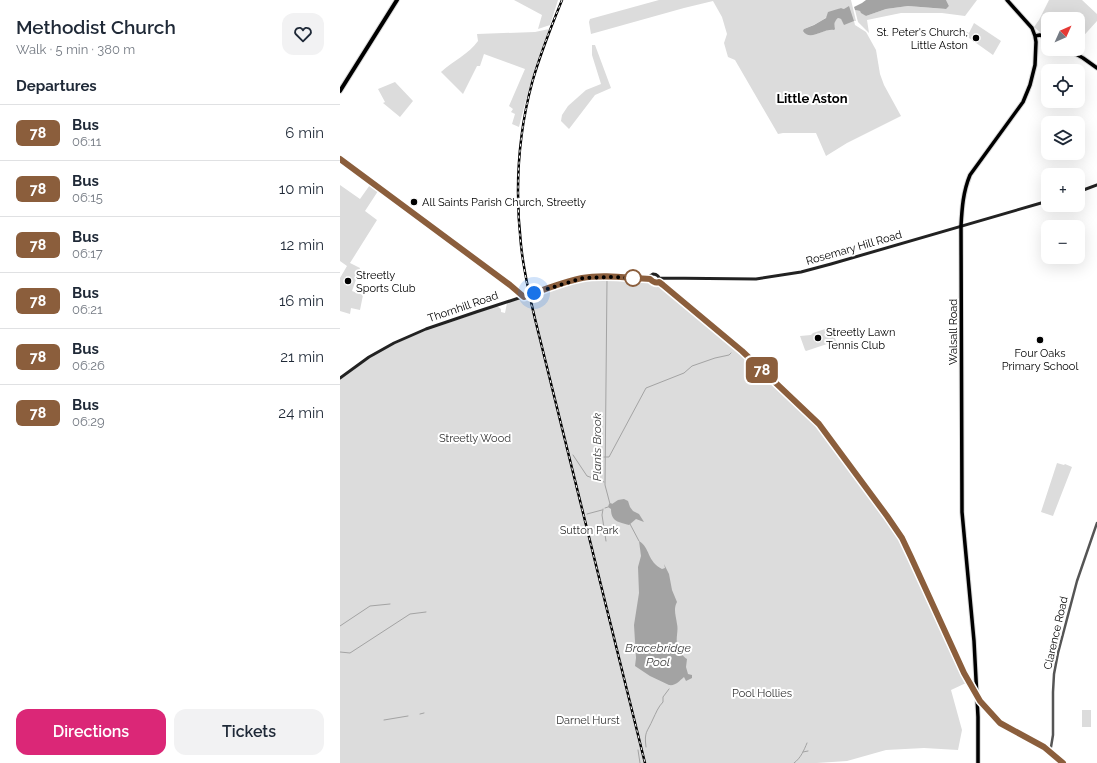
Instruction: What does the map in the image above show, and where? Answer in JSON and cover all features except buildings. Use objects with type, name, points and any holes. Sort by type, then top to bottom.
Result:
[{"type":"highway","points":[[340,91],[397,0]]},
{"type":"main road","points":[[1007,0],[1032,28],[1035,36],[1041,36]]},
{"type":"main road","name":"Walsall Road","points":[[978,763],[979,701],[974,688],[972,608],[962,512],[961,226],[963,199],[970,175],[1023,102],[1030,85],[1035,65],[1035,36]]},
{"type":"main road","points":[[1079,56],[1097,68]]},
{"type":"main road","points":[[340,159],[525,296]]},
{"type":"main road","points":[[1085,189],[1097,185]]},
{"type":"main road","name":"Rosemary Hill Road","points":[[659,280],[748,279],[801,272],[1041,203]]},
{"type":"main road","points":[[659,280],[655,282],[650,279],[650,276],[653,274],[657,275],[659,280],[742,351],[813,418],[824,431],[902,538],[961,666],[974,688]]},
{"type":"main road","name":"Thornhill Road","points":[[340,378],[369,357],[394,343],[426,329],[568,282],[583,278],[609,277],[650,279]]},
{"type":"main road","points":[[979,701],[1000,723],[1044,747],[1063,763]]},
{"type":"street","name":"Clarence Road","points":[[1049,751],[1051,748],[1053,735],[1054,674],[1077,581],[1097,523]]},
{"type":"green space","points":[[514,0],[558,0],[550,25],[538,29],[542,15]]},
{"type":"green space","points":[[659,0],[851,0],[856,21],[854,21],[855,25],[866,32],[876,50],[880,74],[884,85],[901,116],[847,143],[826,156],[816,133],[778,134],[735,60],[728,57],[724,43],[727,34],[722,17],[713,1],[591,34],[590,19]],"holes":[[[841,8],[844,9],[843,22],[838,18],[830,29],[817,34],[804,29],[822,20],[836,10]]]},
{"type":"green space","points":[[946,0],[977,0],[965,16],[942,13],[901,13],[867,20],[869,33],[858,22],[855,10],[860,11],[866,16],[886,9],[908,6],[945,9],[949,6]]},
{"type":"green space","points":[[1049,0],[1082,0],[1097,14],[1097,21],[1085,34],[1085,12],[1043,12]]},
{"type":"green space","points":[[1041,16],[1041,33],[1034,27]]},
{"type":"green space","points":[[974,23],[1001,41],[993,55],[962,33],[963,30],[969,33]]},
{"type":"green space","points":[[549,29],[532,78],[519,127],[512,124],[515,114],[511,112],[513,109],[509,106],[525,69],[484,54],[480,66],[477,66],[463,94],[441,72],[466,54],[474,46],[478,41],[477,34],[535,32]]},
{"type":"green space","points":[[592,45],[595,45],[611,88],[595,95],[569,129],[561,121],[562,115],[568,106],[586,90],[601,84],[592,55]]},
{"type":"green space","points":[[395,82],[413,101],[400,117],[383,103],[385,102],[378,89]]},
{"type":"green space","points":[[372,182],[380,188],[365,211],[377,220],[350,263],[360,268],[352,291],[363,295],[360,310],[351,308],[350,314],[340,311],[340,278],[347,266],[340,261],[340,185],[360,199]]},
{"type":"green space","name":"Sutton Park","points":[[594,278],[649,282],[667,289],[719,332],[753,363],[753,365],[754,364],[812,419],[825,435],[900,539],[928,597],[966,683],[951,690],[962,730],[958,750],[924,748],[886,750],[847,761],[817,763],[340,763],[340,379],[380,351],[414,335],[497,306],[501,309],[501,312],[505,313],[507,303],[575,282]]},
{"type":"green space","name":"Streetly Lawn Tennis Club","points":[[831,327],[836,341],[806,351],[805,350],[800,336],[811,335]]},
{"type":"green space","points":[[1057,463],[1072,467],[1053,516],[1041,512]]},
{"type":"green space","points":[[1082,710],[1091,710],[1091,727],[1082,727]]},
{"type":"water","points":[[866,0],[946,0],[949,6],[946,9],[908,6],[886,9],[866,16],[860,11],[855,10],[854,7]]},
{"type":"water","points":[[849,6],[854,21],[844,25],[841,19],[838,18],[834,26],[834,30],[813,35],[806,34],[803,31],[804,29],[826,18],[828,12],[841,8],[844,9]]},
{"type":"water","points":[[624,499],[628,501],[633,511],[639,514],[644,522],[636,519],[629,525],[616,521],[612,517],[611,509],[608,507],[609,504]]},
{"type":"water","name":"Bracebridge Pool","points":[[639,541],[643,544],[651,559],[657,566],[662,569],[665,568],[664,564],[669,574],[672,590],[677,602],[675,610],[677,643],[680,652],[687,659],[686,667],[688,674],[692,675],[692,678],[686,681],[684,677],[674,685],[669,685],[650,676],[635,666],[634,625],[639,593],[638,567],[641,556]]},
{"type":"waterway","name":"Plants Brook","points":[[607,280],[605,485],[610,504]]},
{"type":"waterway","points":[[604,457],[609,457],[646,388],[684,373],[692,366],[729,355],[731,353]]},
{"type":"waterway","points":[[573,455],[587,476],[604,482]]},
{"type":"waterway","points":[[603,509],[602,515],[606,541]]},
{"type":"waterway","points":[[587,514],[602,510]]},
{"type":"waterway","name":"Plants Brook","points":[[630,524],[639,541]]},
{"type":"waterway","points":[[340,626],[370,606],[390,604]]},
{"type":"waterway","points":[[340,652],[350,653],[410,614],[426,612]]},
{"type":"waterway","name":"Plants Brook","points":[[646,747],[646,732],[657,710],[663,702],[663,697],[669,689]]},
{"type":"waterway","points":[[420,714],[424,713]]},
{"type":"waterway","points":[[384,720],[408,716]]},
{"type":"waterway","points":[[794,763],[800,756],[807,743]]},
{"type":"waterway","name":"Plants Brook","points":[[638,750],[640,763]]},
{"type":"waterway","points":[[803,752],[808,751]]},
{"type":"railway","points":[[562,0],[535,72],[527,103],[521,143],[518,184],[519,225],[522,256],[533,310],[645,763]]},
{"type":"bus line","name":"78","points":[[340,159],[521,293],[524,297],[583,278],[624,277],[650,279],[657,283],[659,282],[668,288],[720,331],[819,424],[887,516],[902,538],[964,673],[980,701],[1000,723],[1044,747],[1063,763]]},
{"type":"place","name":"St. Peter's Church, Little Aston","points":[[976,38]]},
{"type":"place","name":"All Saints Parish Church, Streetly","points":[[414,202]]},
{"type":"place","name":"Streetly Sports Club","points":[[348,281]]},
{"type":"place","name":"Streetly Lawn Tennis Club","points":[[818,338]]},
{"type":"place","name":"Four Oaks Primary School","points":[[1040,340]]},
{"type":"district","name":"Little Aston","points":[[812,98]]},
{"type":"route","points":[[534,293],[583,278],[593,277],[635,278],[633,278]]},
{"type":"park label","name":"Streetly Wood","points":[[475,438]]},
{"type":"park label","name":"Pool Hollies","points":[[762,693]]},
{"type":"park label","name":"Darnel Hurst","points":[[588,720]]}]
